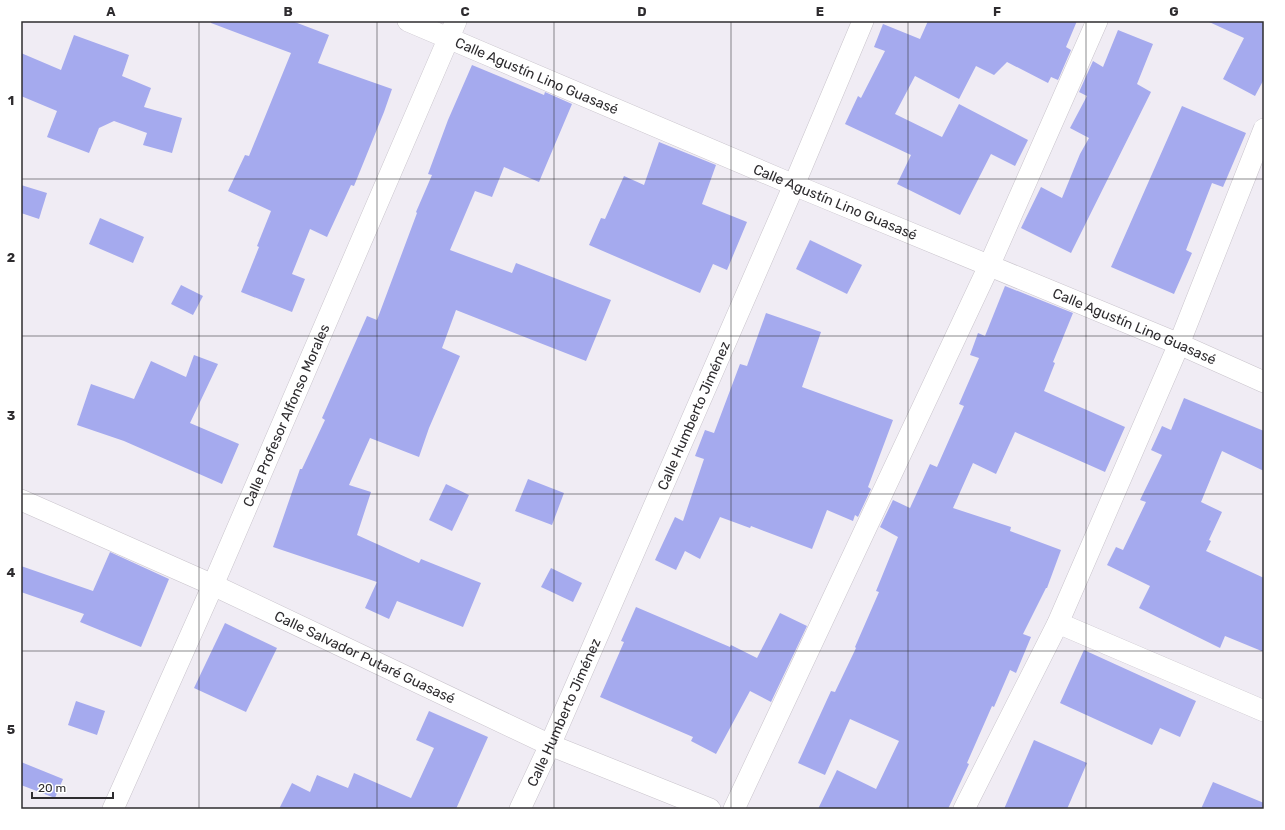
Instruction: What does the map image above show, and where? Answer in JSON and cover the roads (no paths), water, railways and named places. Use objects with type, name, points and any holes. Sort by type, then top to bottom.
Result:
[{"type":"street","name":"Calle Agustín Lino Guasasé","points":[[408,21],[452,29],[794,185],[1179,344],[1264,382]]},
{"type":"street","name":"Calle Humberto Jiménez","points":[[520,809],[550,744],[864,21]]},
{"type":"street","points":[[734,809],[989,266],[1097,21]]},
{"type":"street","name":"Calle Profesor Alfonso Morales","points":[[113,809],[214,584],[452,29]]},
{"type":"street","points":[[964,809],[1058,623],[1179,344],[1264,129]]},
{"type":"street","name":"Calle Salvador Putaré Guasasé","points":[[21,500],[214,584],[550,744],[710,809]]},
{"type":"street","points":[[1058,623],[1264,711]]}]
